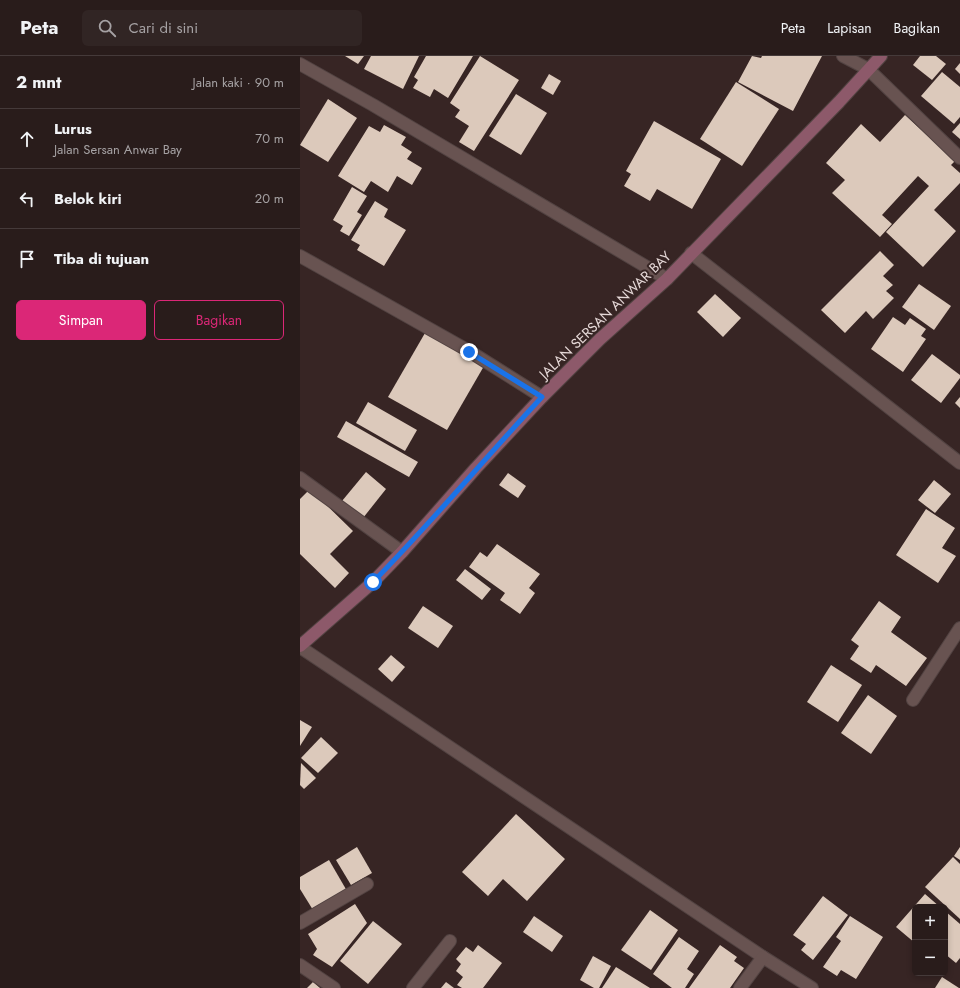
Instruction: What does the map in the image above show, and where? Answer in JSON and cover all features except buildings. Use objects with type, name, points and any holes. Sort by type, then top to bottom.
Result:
[{"type":"main road","name":"JALAN SERSAN ANWAR BAY","points":[[300,646],[342,611],[402,552],[476,468],[542,397],[600,339],[667,279],[691,252],[839,102],[881,56]]},
{"type":"street","points":[[844,56],[868,69],[960,158]]},
{"type":"street","points":[[300,64],[373,105],[667,279]]},
{"type":"street","points":[[691,252],[960,462]]},
{"type":"street","points":[[300,256],[469,352],[542,397]]},
{"type":"street","points":[[300,478],[402,552]]},
{"type":"street","points":[[914,700],[960,628]]},
{"type":"street","points":[[300,646],[812,988]]},
{"type":"street","points":[[300,923],[367,884]]},
{"type":"street","points":[[413,988],[450,941]]},
{"type":"street","points":[[740,988],[764,957]]},
{"type":"street","points":[[300,965],[334,988]]},
{"type":"route","points":[[373,582],[542,397],[469,352]]}]
